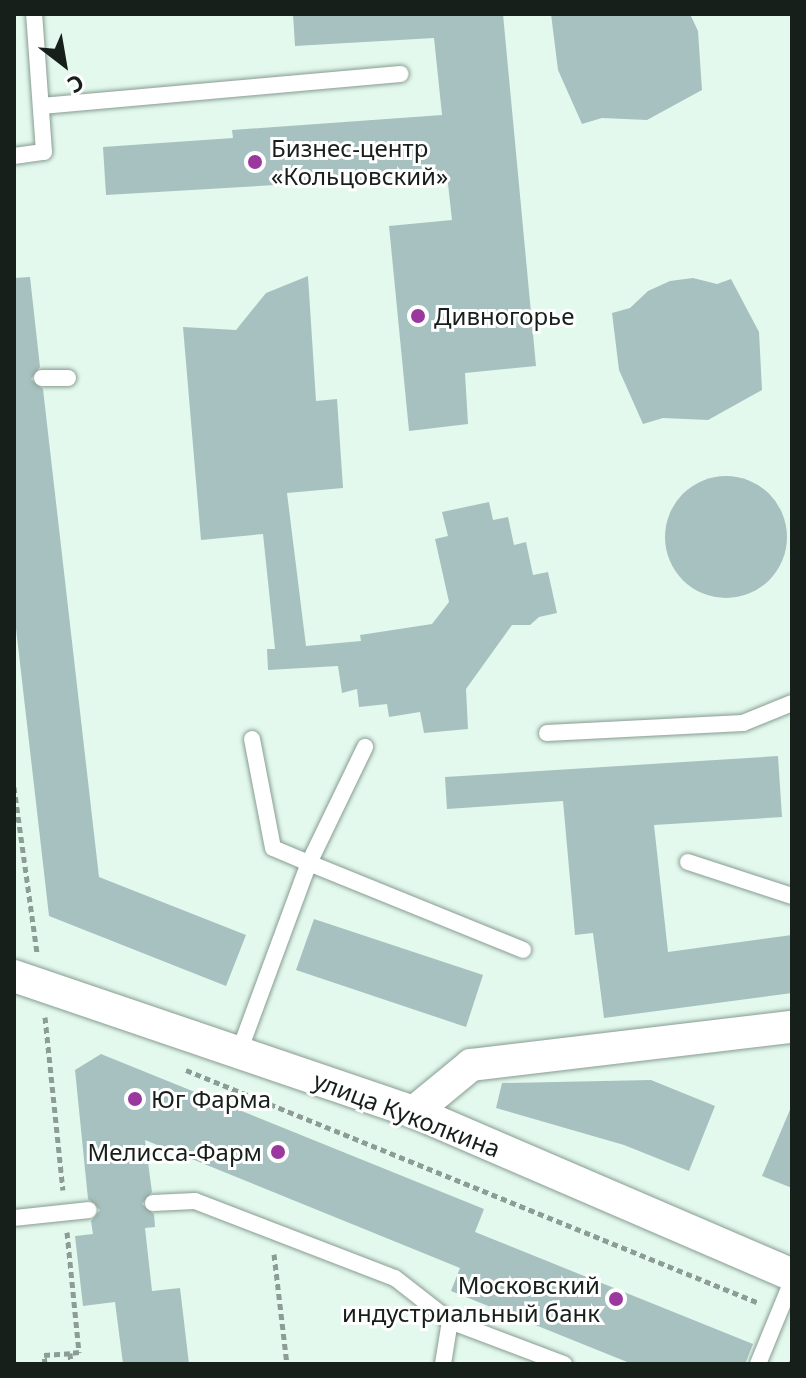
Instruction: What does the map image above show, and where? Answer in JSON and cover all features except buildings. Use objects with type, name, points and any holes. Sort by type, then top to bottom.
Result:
[{"type":"street","name":"улица Куколкина","points":[[28,981],[414,1112],[792,1275]]},
{"type":"street","points":[[414,1112],[471,1065],[792,1027]]},
{"type":"lane","points":[[14,156],[44,152],[34,14]]},
{"type":"lane","points":[[41,106],[401,74]]},
{"type":"lane","points":[[42,378],[68,378]]},
{"type":"lane","points":[[547,733],[743,723],[792,703]]},
{"type":"lane","points":[[252,739],[273,848],[523,950]]},
{"type":"lane","points":[[239,1052],[309,863],[365,747]]},
{"type":"lane","points":[[688,862],[792,896]]},
{"type":"lane","points":[[153,1203],[195,1201],[395,1278],[450,1321],[564,1364]]},
{"type":"lane","points":[[14,1218],[89,1210]]},
{"type":"lane","points":[[758,1364],[792,1281]]},
{"type":"lane","points":[[443,1364],[450,1321]]},
{"type":"path","points":[[14,787],[28,981],[46,1022],[53,1070]]},
{"type":"path","points":[[46,1022],[60,1026]]},
{"type":"path","points":[[178,1067],[780,1311]]},
{"type":"path","points":[[271,1231],[287,1364]]},
{"type":"path","points":[[45,1364],[44,1355],[70,1353]]},
{"type":"place","name":"Бизнес-центр «Кольцовский»","points":[[255,162]]},
{"type":"place","name":"Дивногорье","points":[[418,316]]},
{"type":"place","name":"Юг Фарма","points":[[135,1099]]},
{"type":"place","name":"Мелисса-Фарм","points":[[278,1152]]},
{"type":"place","name":"Московский индустриальный банк","points":[[616,1299]]}]
